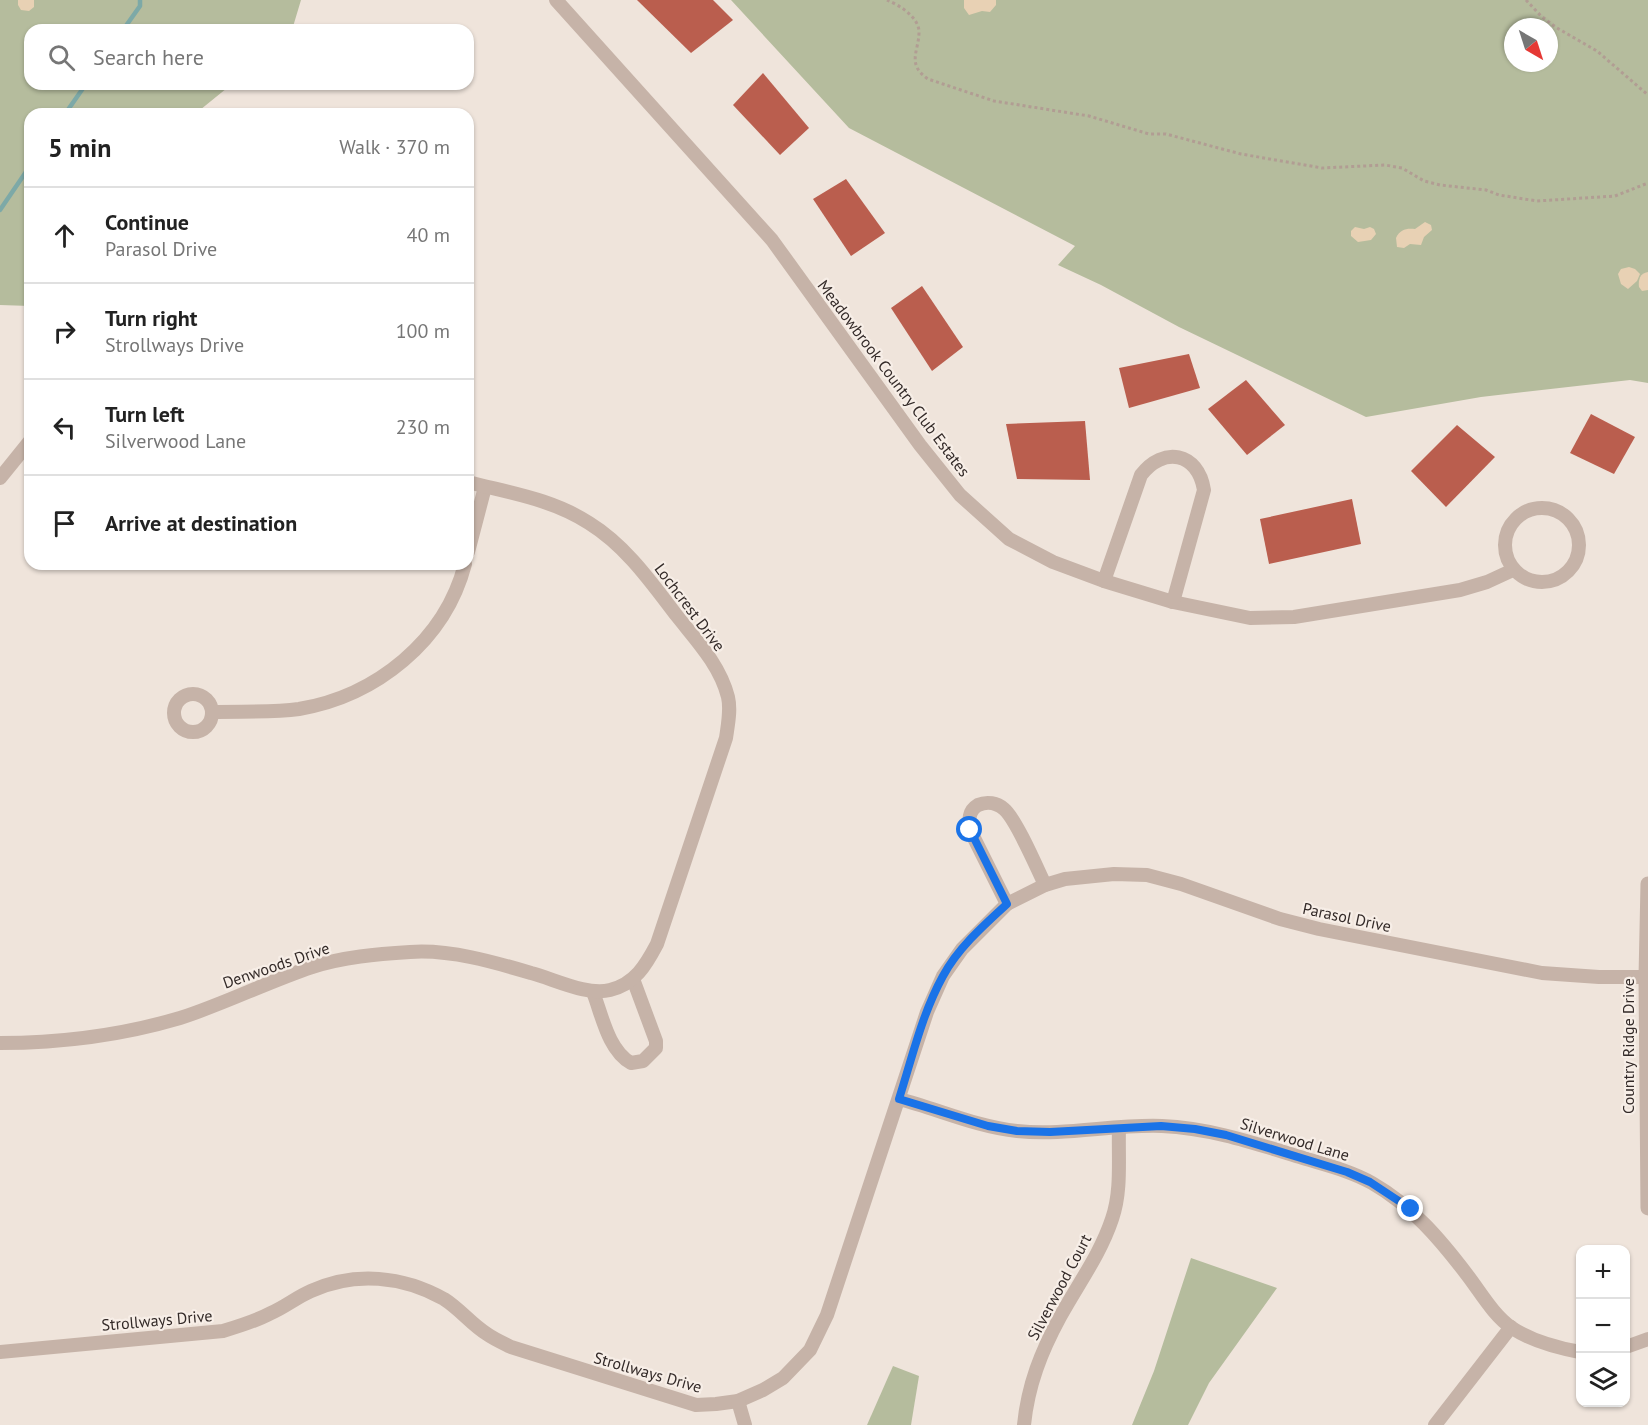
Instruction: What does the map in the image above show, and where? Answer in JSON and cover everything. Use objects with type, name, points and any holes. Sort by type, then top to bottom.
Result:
[{"type":"street","name":"Meadowbrook Country Club Estates","points":[[556,0],[772,240],[906,426],[960,495],[1009,539],[1053,562],[1104,581],[1173,602],[1250,618],[1294,617],[1460,590],[1487,582],[1513,570]]},
{"type":"street","points":[[0,478],[24,448]]},
{"type":"street","points":[[1104,581],[1141,476],[1149,465],[1159,459],[1170,456],[1182,458],[1196,469],[1202,479],[1204,490],[1173,602]]},
{"type":"street","name":"Lochcrest Drive","points":[[474,484],[524,495],[561,508],[589,522],[612,539],[633,560],[709,656],[728,697],[729,717],[726,738],[661,933],[646,964],[633,979]]},
{"type":"street","points":[[474,529],[485,487]]},
{"type":"street","points":[[1541,508],[1563,514],[1578,534],[1577,557],[1571,569],[1556,580],[1544,583],[1527,580],[1513,570],[1506,559],[1504,542],[1507,530],[1516,518],[1527,511],[1541,508]]},
{"type":"street","points":[[212,712],[298,709],[333,701],[366,687],[390,672],[414,651],[436,625],[453,596],[463,570]]},
{"type":"street","points":[[1007,904],[970,830],[971,812],[980,804],[995,804],[1007,812],[1045,885]]},
{"type":"street","name":"Parasol Drive","points":[[1007,904],[1045,885],[1089,876],[1148,875],[1181,884],[1280,919],[1319,929],[1542,973],[1599,977],[1647,976]]},
{"type":"street","name":"Country Ridge Drive","points":[[1648,884],[1646,1168],[1648,1208]]},
{"type":"street","name":"Strollways Drive","points":[[0,1352],[224,1330],[253,1322],[312,1290],[341,1281],[384,1278],[399,1280],[438,1297],[486,1334],[511,1347],[696,1405],[738,1401],[763,1390],[783,1378],[810,1350],[827,1315],[927,1012],[943,976],[962,949],[1007,904]]},
{"type":"street","name":"Denwoods Drive","points":[[0,1042],[88,1039],[137,1030],[182,1017],[313,967],[359,956],[414,951],[468,956],[593,992]]},
{"type":"street","points":[[633,979],[656,1041],[653,1053],[643,1061],[631,1063],[621,1056],[615,1048],[593,992],[610,990],[633,979]]},
{"type":"street","name":"Silverwood Lane","points":[[899,1099],[988,1126],[1017,1131],[1050,1132],[1161,1126],[1195,1129],[1226,1135],[1347,1172],[1370,1182],[1417,1215],[1449,1251],[1491,1307],[1511,1327],[1555,1346],[1576,1351]]},
{"type":"street","name":"Silverwood Court","points":[[1024,1425],[1032,1376],[1060,1317],[1098,1254],[1113,1217],[1118,1179],[1119,1128]]},
{"type":"street","points":[[1435,1425],[1511,1327]]},
{"type":"street","points":[[1630,1346],[1648,1339]]},
{"type":"street","points":[[738,1401],[745,1425]]},
{"type":"path","points":[[887,0],[907,12],[918,26],[915,61],[921,74],[928,79],[1004,103],[1089,116],[1149,134],[1166,134],[1281,162],[1322,168],[1385,165],[1402,168],[1424,180],[1440,185],[1486,190],[1499,195],[1537,201],[1615,196],[1648,183]]},
{"type":"path","points":[[1526,0],[1541,16],[1596,51],[1648,95]]},
{"type":"green space","points":[[0,0],[301,0],[294,24],[24,24],[24,90],[225,90],[202,108],[24,108],[24,306],[0,305]]},
{"type":"green space","points":[[731,0],[1648,0],[1648,383],[1630,380],[1481,397],[1366,417],[1179,327],[1101,285],[1058,265],[1075,246],[849,128]]},
{"type":"green space","points":[[1191,1258],[1277,1288],[1209,1383],[1188,1425],[1132,1425],[1154,1371]]},
{"type":"green space","points":[[893,1366],[919,1376],[911,1425],[867,1425]]},
{"type":"sand","points":[[18,0],[34,0],[34,7],[29,11],[21,10]]},
{"type":"sand","points":[[964,0],[996,0],[996,5],[990,12],[982,11],[969,15],[964,8]]},
{"type":"sand","points":[[1425,222],[1431,225],[1432,230],[1424,237],[1421,245],[1410,244],[1404,248],[1397,247],[1396,238],[1402,231],[1415,229]]},
{"type":"sand","points":[[1355,227],[1364,229],[1370,227],[1376,234],[1371,240],[1358,242],[1351,236],[1351,231]]},
{"type":"sand","points":[[1629,267],[1640,274],[1637,281],[1628,289],[1621,284],[1618,274],[1621,269]]},
{"type":"sand","points":[[1648,272],[1648,290],[1642,291],[1639,287],[1639,279],[1641,275]]},
{"type":"building","points":[[637,0],[713,0],[733,20],[691,53]]},
{"type":"building","points":[[763,73],[809,128],[780,155],[733,105]]},
{"type":"building","points":[[846,179],[885,233],[851,256],[813,199]]},
{"type":"building","points":[[922,286],[963,347],[932,371],[891,308]]},
{"type":"building","points":[[1189,354],[1200,388],[1129,408],[1119,368]]},
{"type":"building","points":[[1246,380],[1285,425],[1247,455],[1208,409]]},
{"type":"building","points":[[1591,414],[1635,437],[1614,474],[1570,453]]},
{"type":"building","points":[[1085,421],[1090,480],[1017,479],[1006,424]]},
{"type":"building","points":[[1457,425],[1495,457],[1446,507],[1411,471]]},
{"type":"building","points":[[1352,499],[1361,544],[1269,564],[1260,519]]},
{"type":"waterway","points":[[127,24],[140,6],[140,0]]},
{"type":"waterway","points":[[69,108],[82,90]]},
{"type":"waterway","points":[[0,210],[24,175]]},
{"type":"route","points":[[970,830],[1007,904],[962,949],[943,976],[927,1012],[899,1099],[988,1126],[1017,1131],[1050,1132],[1161,1126],[1226,1135],[1347,1172],[1370,1182],[1411,1209]]}]
